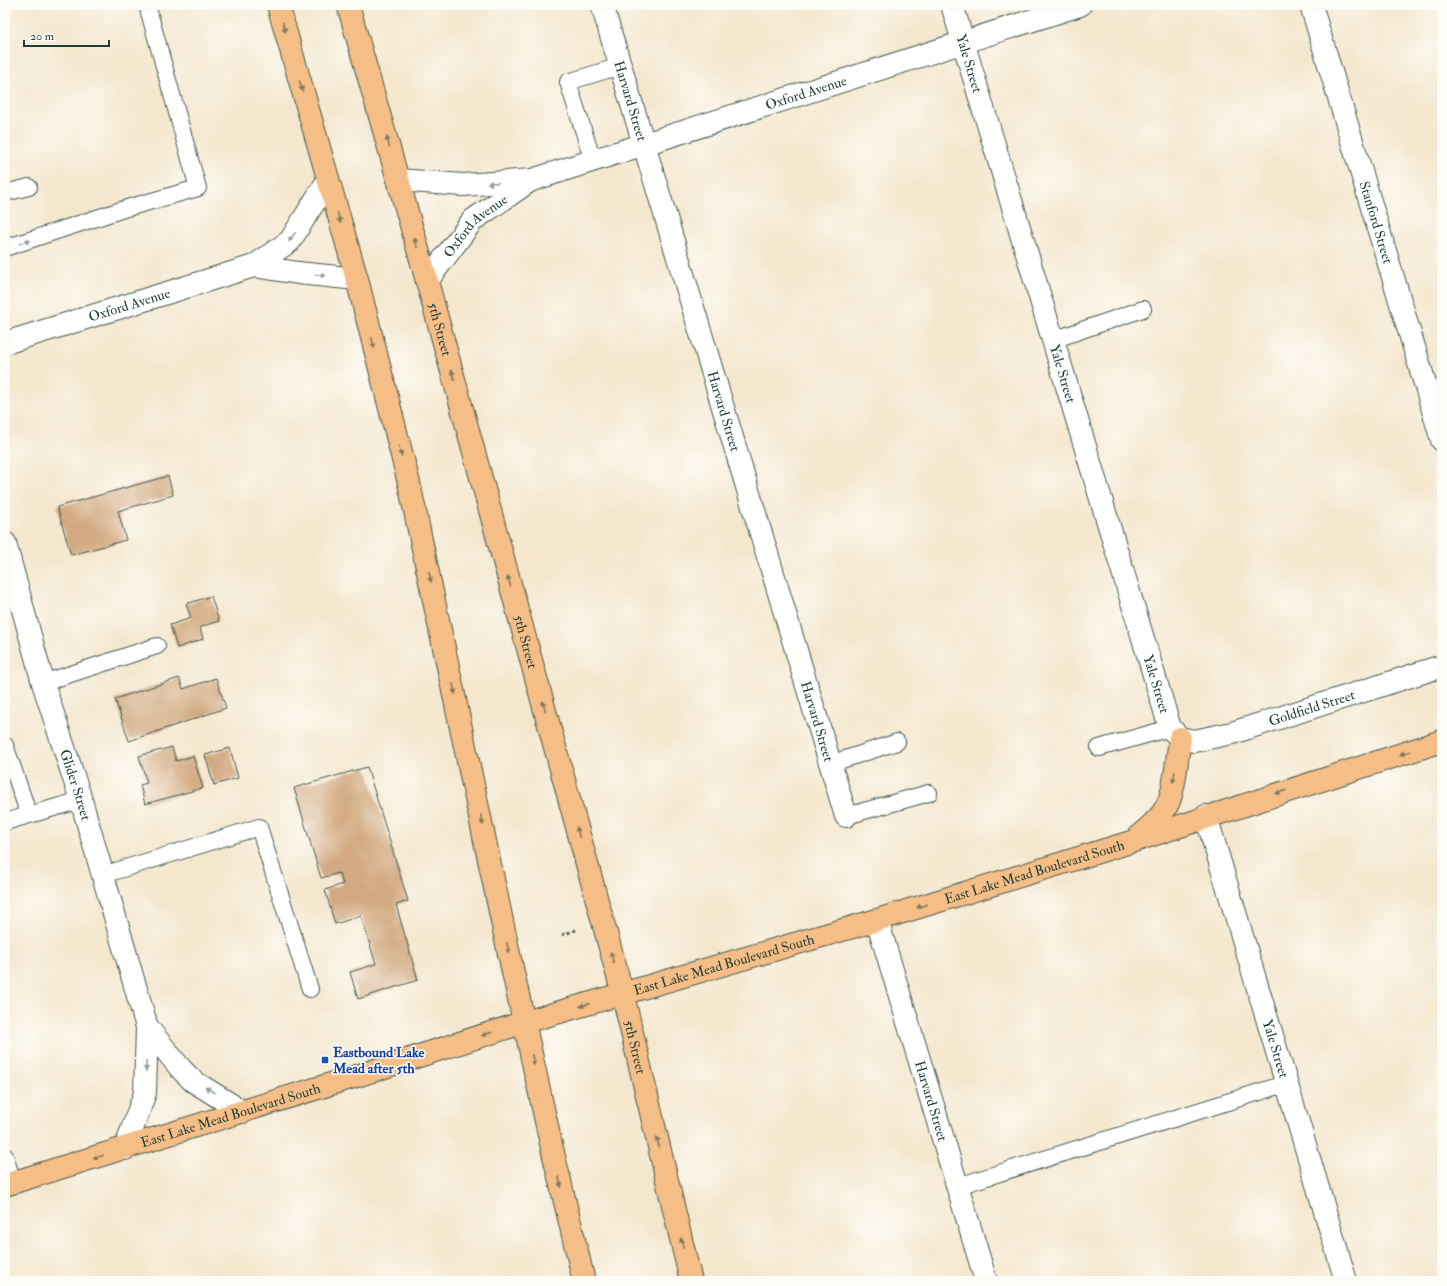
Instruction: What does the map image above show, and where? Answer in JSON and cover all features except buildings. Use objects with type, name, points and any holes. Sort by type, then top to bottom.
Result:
[{"type":"main road","points":[[278,5],[357,279],[409,483],[524,1022],[551,1144],[584,1281]]},
{"type":"main road","name":"5th Street","points":[[348,5],[399,180],[623,995],[691,1281]]},
{"type":"main road","points":[[1134,841],[1166,809],[1170,798],[1175,733]]},
{"type":"main road","name":"East Lake Mead Boulevard South","points":[[9,1184],[243,1112],[524,1022],[623,995],[877,920],[1134,841],[1206,816],[1442,741]]},
{"type":"street","name":"Harvard Street","points":[[602,5],[846,816]]},
{"type":"street","name":"Yale Street","points":[[952,5],[1053,340],[1175,733]]},
{"type":"street","name":"Oxford Avenue","points":[[399,180],[462,185],[532,180],[1080,5]]},
{"type":"street","name":"Stanford Street","points":[[1311,5],[1442,440]]},
{"type":"street","name":"Oxford Avenue","points":[[5,343],[254,266],[290,241],[328,180]]},
{"type":"street","name":"Oxford Avenue","points":[[427,281],[473,220],[532,180]]},
{"type":"street","name":"Oxford Avenue","points":[[254,266],[298,273],[357,279]]},
{"type":"street","name":"Glider Street","points":[[5,542],[43,683],[81,800],[147,1027],[145,1093],[125,1149]]},
{"type":"street","name":"Goldfield Street","points":[[1175,733],[1194,741],[1232,733],[1442,666]]},
{"type":"street","name":"Yale Street","points":[[1206,816],[1285,1084],[1346,1281]]},
{"type":"street","name":"Harvard Street","points":[[877,920],[986,1281]]},
{"type":"street","name":"Glider Street","points":[[147,1027],[181,1069],[193,1081],[243,1112]]},
{"type":"lane","points":[[5,248],[127,208],[198,188],[147,5]]},
{"type":"lane","points":[[593,161],[568,82],[620,66]]},
{"type":"lane","points":[[5,193],[30,187]]},
{"type":"lane","points":[[1053,340],[1143,309]]},
{"type":"lane","points":[[43,683],[157,646]]},
{"type":"lane","points":[[1099,748],[1175,733]]},
{"type":"lane","points":[[830,764],[896,742]]},
{"type":"lane","points":[[5,745],[29,815]]},
{"type":"lane","points":[[846,816],[929,793]]},
{"type":"lane","points":[[5,822],[81,800]]},
{"type":"lane","points":[[103,875],[259,827],[310,989]]},
{"type":"lane","points":[[958,1186],[1285,1084]]},
{"type":"lane","points":[[5,1156],[9,1184]]},
{"type":"path","points":[[562,935],[581,929]]},
{"type":"place","name":"Eastbound Lake Mead after 5th","points":[[325,1060]]}]
